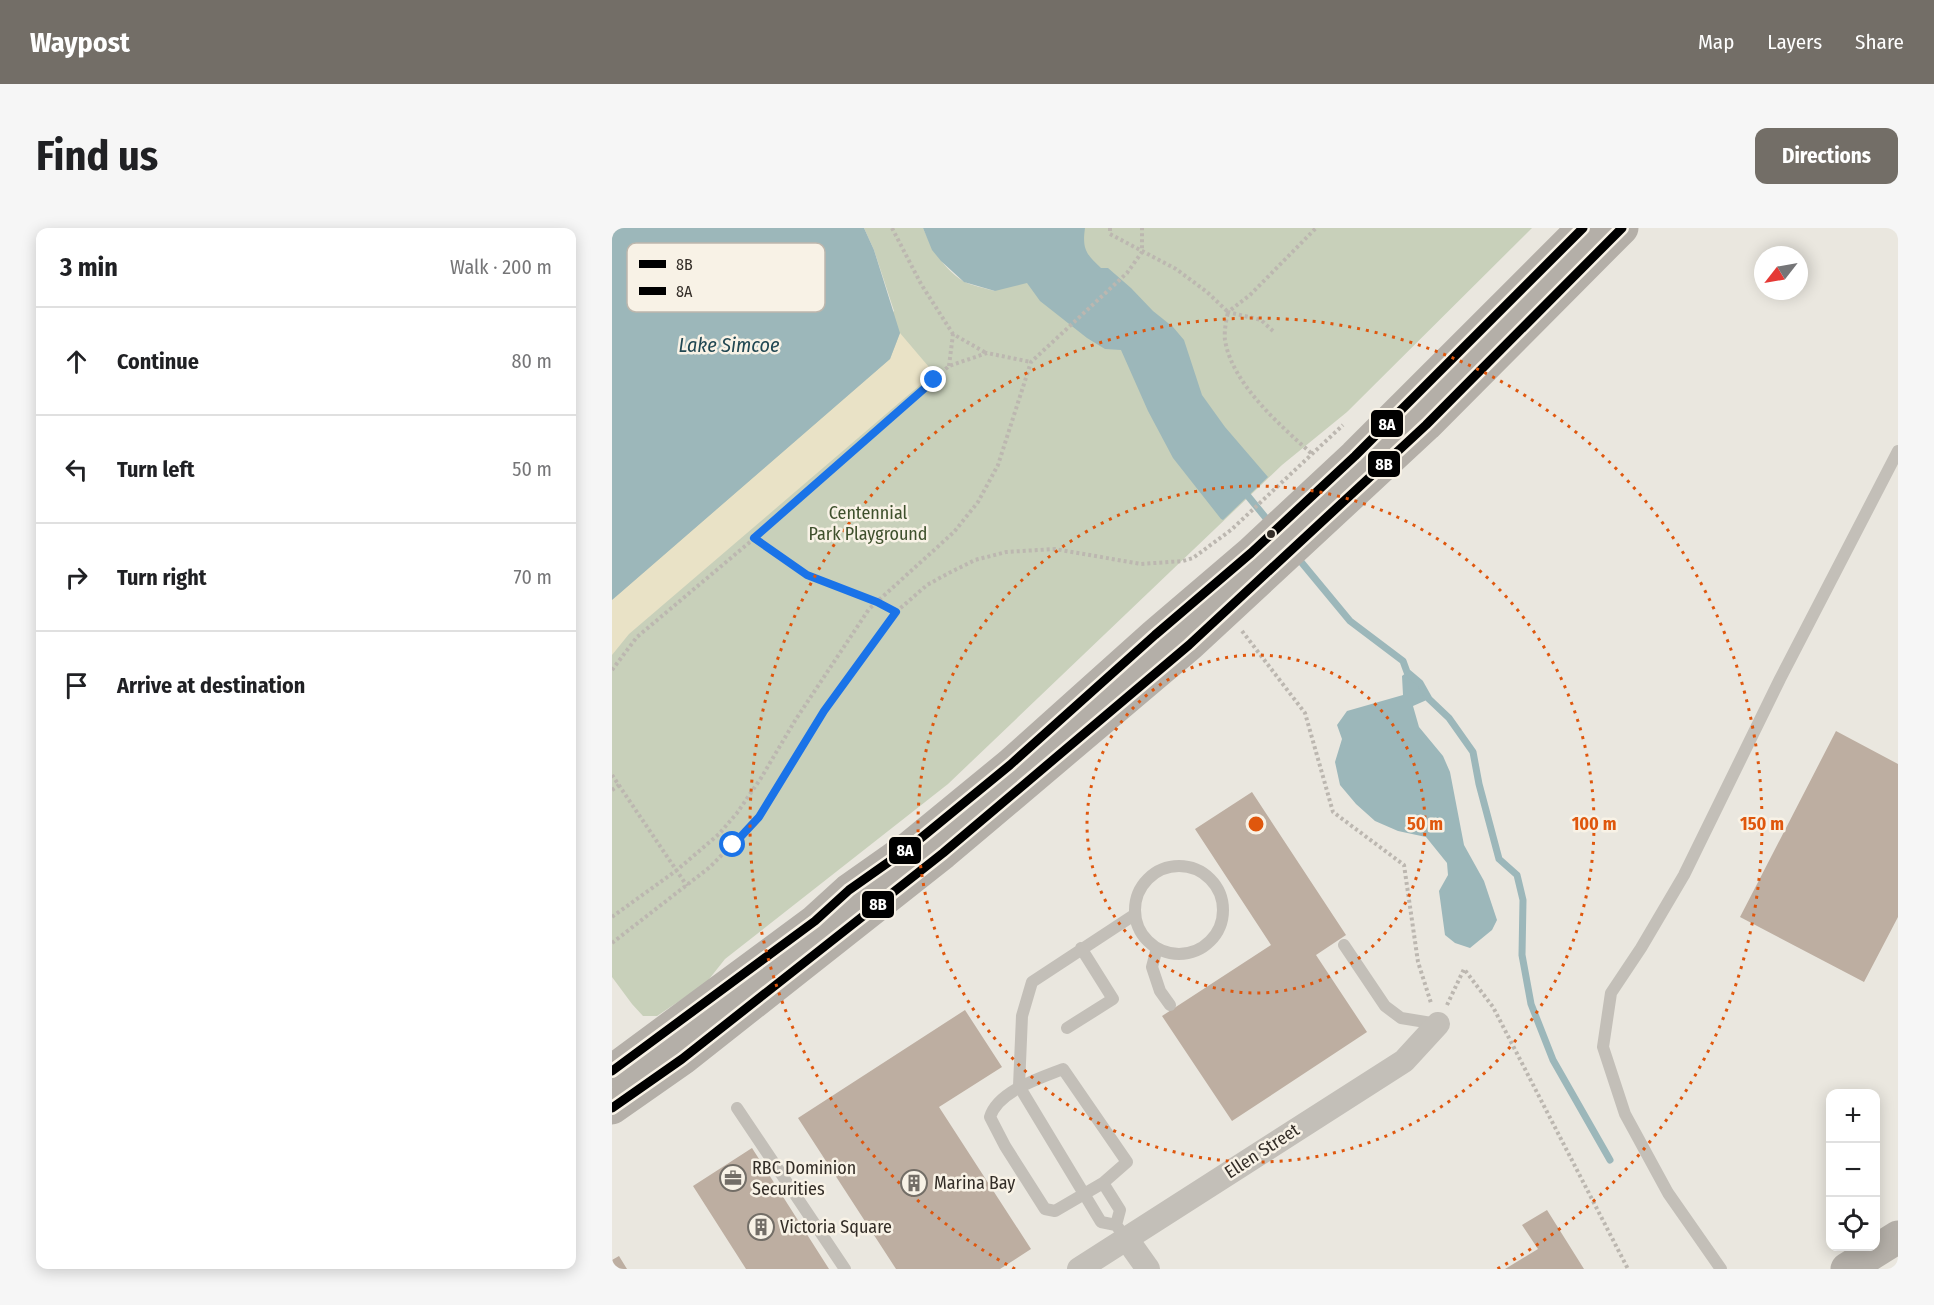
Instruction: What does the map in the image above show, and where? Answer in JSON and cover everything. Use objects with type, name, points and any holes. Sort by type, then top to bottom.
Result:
[{"type":"main road","points":[[612,1071],[815,921],[849,890],[910,847],[1010,765],[1250,552],[1438,374],[1583,228]]},
{"type":"main road","points":[[1294,510],[1425,425],[1622,228]]},
{"type":"main road","points":[[612,1108],[682,1059],[944,853],[1189,645],[1250,552]]},
{"type":"main road","points":[[1848,1269],[1898,1237]]},
{"type":"street","name":"Ellen Street","points":[[1079,1269],[1121,1231],[1404,1061],[1438,1024]]},
{"type":"street","points":[[1121,1231],[1148,1269]]},
{"type":"lane","points":[[1721,1269],[1668,1192],[1625,1114],[1603,1047],[1611,993],[1641,948],[1684,875],[1780,679],[1898,451]]},
{"type":"lane","points":[[1175,865],[1189,866],[1202,872],[1213,881],[1220,893],[1224,908],[1222,922],[1215,936],[1204,946],[1190,953],[1175,954],[1157,948],[1148,942],[1139,930],[1134,915],[1135,901],[1140,888],[1149,876],[1175,865]]},
{"type":"lane","points":[[1103,1183],[1120,1210],[1121,1231],[1101,1222],[1019,1086],[1022,1016],[1032,982],[1134,915]]},
{"type":"lane","points":[[1344,945],[1385,1006],[1401,1018],[1438,1024]]},
{"type":"lane","points":[[1067,1028],[1113,999],[1081,948]]},
{"type":"lane","points":[[1157,948],[1152,967],[1160,991],[1170,1005]]},
{"type":"lane","points":[[1063,1069],[1127,1162],[1103,1183],[1055,1211],[1045,1209],[1005,1146],[990,1117],[993,1108],[1019,1086],[1063,1069]]},
{"type":"lane","points":[[737,1108],[845,1269]]},
{"type":"path","points":[[892,228],[921,284],[953,334],[987,353],[1031,362]]},
{"type":"path","points":[[1110,228],[1110,234],[1176,268],[1228,312],[1261,320],[1273,331]]},
{"type":"path","points":[[612,917],[677,870],[719,834],[737,813],[869,609],[954,532],[978,502],[998,465],[1031,362],[1127,273],[1143,252],[1142,228]]},
{"type":"path","points":[[1312,454],[1247,389],[1231,363],[1224,338],[1228,312],[1250,295],[1316,228]]},
{"type":"path","points":[[949,366],[953,334]]},
{"type":"path","points":[[612,670],[637,637],[754,538],[949,366],[987,353]]},
{"type":"path","points":[[612,943],[710,867],[759,817],[824,711],[896,612],[927,585],[975,560],[1006,552],[1055,549],[1128,563],[1154,564],[1183,561],[1198,554],[1250,552],[1294,510]]},
{"type":"path","points":[[754,538],[807,575],[877,602],[896,612]]},
{"type":"path","points":[[1241,630],[1305,712],[1333,812],[1404,865],[1418,962],[1438,1024]]},
{"type":"path","points":[[612,775],[687,886]]},
{"type":"path","points":[[612,790],[619,785]]},
{"type":"path","points":[[1438,1024],[1464,969],[1493,1007],[1628,1269]]},
{"type":"green space","name":"Centennial Park Playground","points":[[864,228],[923,228],[939,258],[956,276],[970,284],[995,291],[1074,228],[1532,228],[1347,412],[1282,465],[948,784],[725,959],[706,983],[657,1016],[643,1016],[612,977],[612,600],[894,311],[874,250]]},
{"type":"sand","points":[[900,333],[934,373],[629,634],[612,655],[612,600],[890,359]]},
{"type":"water","name":"Lake Simcoe","points":[[612,228],[864,228],[874,250],[900,333],[890,359],[612,600]]},
{"type":"water","points":[[923,228],[1085,228],[1086,251],[1092,259],[1101,268],[1108,268],[1131,288],[1184,340],[1202,395],[1225,427],[1268,477],[1223,520],[1221,519],[1173,458],[1148,411],[1121,350],[1105,349],[1087,338],[1040,301],[1027,283],[995,291],[964,282],[932,250]]},
{"type":"water","points":[[1407,672],[1420,683],[1429,699],[1413,706],[1419,727],[1443,756],[1450,772],[1464,845],[1484,881],[1497,920],[1492,930],[1470,948],[1455,943],[1445,935],[1439,891],[1448,875],[1447,863],[1426,837],[1398,831],[1375,821],[1340,785],[1335,762],[1342,739],[1337,725],[1347,711],[1403,695],[1402,676]]},
{"type":"building","points":[[1836,731],[1898,764],[1898,917],[1864,982],[1740,917]]},
{"type":"building","points":[[1252,792],[1346,935],[1316,955],[1367,1032],[1232,1121],[1162,1016],[1271,945],[1195,829]]},
{"type":"building","name":"Marina Bay","points":[[965,1010],[1002,1067],[939,1107],[1031,1249],[1000,1269],[896,1269],[798,1118]]},
{"type":"building","name":"Victoria Square","points":[[752,1148],[829,1269],[746,1269],[693,1186]]},
{"type":"building","points":[[1547,1210],[1584,1269],[1505,1269],[1538,1249],[1522,1225]]},
{"type":"building","points":[[619,1256],[627,1269],[612,1269],[612,1260]]},
{"type":"waterway","points":[[1243,490],[1270,523]]},
{"type":"waterway","points":[[1297,557],[1350,621],[1403,661],[1407,672],[1420,683],[1429,699],[1449,718],[1473,752],[1499,859],[1517,875],[1523,900],[1522,955],[1531,1004],[1553,1060],[1610,1160]]},
{"type":"transit line","name":"8A","points":[[612,1071],[815,921],[849,890],[910,847],[1010,765],[1155,635],[1251,553],[1355,456],[1583,228]]},
{"type":"transit line","name":"8B","points":[[612,1108],[682,1059],[943,853],[1189,645],[1426,425],[1622,228]]},
{"type":"place","name":"RBC Dominion Securities","points":[[733,1178]]},
{"type":"place","name":"Marina Bay","points":[[914,1183]]},
{"type":"place","name":"Victoria Square","points":[[761,1227]]},
{"type":"route","points":[[733,845],[759,817],[824,711],[896,612],[877,602],[807,575],[754,538],[934,380]]}]
